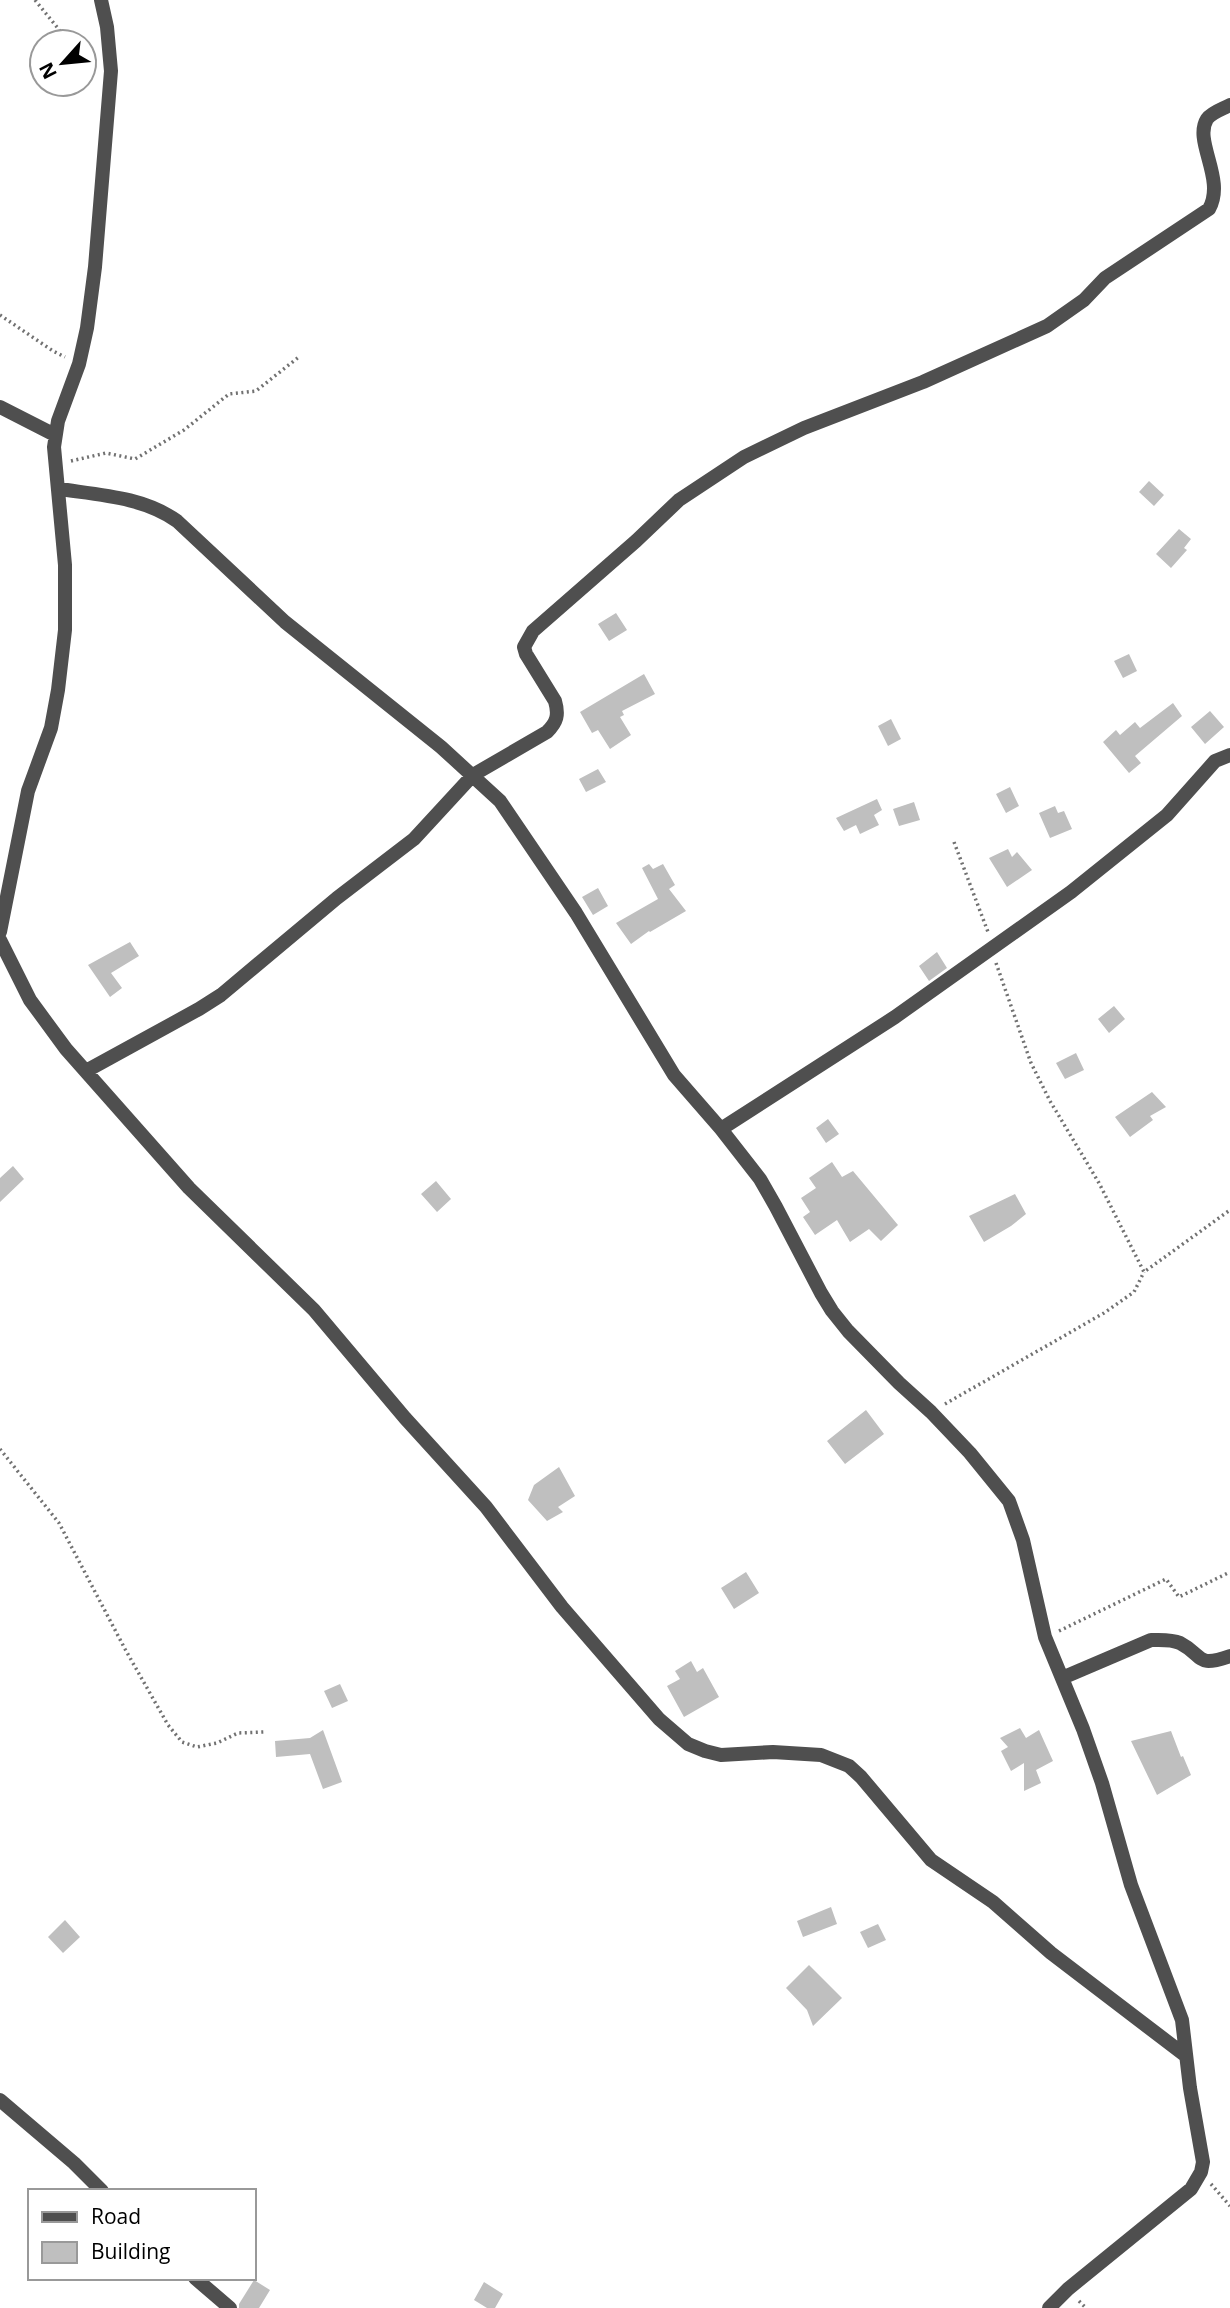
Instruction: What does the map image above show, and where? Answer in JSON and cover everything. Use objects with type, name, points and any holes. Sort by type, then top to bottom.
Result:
[{"type":"street","points":[[0,932],[28,791],[51,728],[65,630],[65,565],[55,435],[79,364],[95,267],[111,71],[107,27],[101,0]]},
{"type":"street","points":[[86,1071],[221,995],[337,898],[414,839],[473,775],[537,740],[554,725],[558,717],[555,701],[524,647],[533,631],[679,500],[744,457],[804,428],[923,382],[1014,342],[1067,314],[1105,278],[1209,209],[1214,201],[1215,186],[1203,135],[1204,126],[1213,114],[1230,105]]},
{"type":"street","points":[[0,407],[55,435]]},
{"type":"street","points":[[59,489],[141,503],[162,510],[285,622],[441,747],[500,802],[522,831],[609,967],[674,1075],[747,1161],[776,1207],[832,1311],[970,1453],[1009,1501],[1023,1540],[1045,1637],[1102,1783],[1131,1885],[1181,2020],[1189,2088],[1202,2152],[1201,2172],[1191,2189],[1068,2289],[1049,2308]]},
{"type":"street","points":[[721,1129],[895,1017],[1111,861],[1167,815],[1215,761],[1230,755]]},
{"type":"street","points":[[0,940],[36,1009],[86,1071],[189,1188],[314,1310],[405,1418],[486,1507],[598,1651],[673,1733],[688,1744],[721,1755],[773,1752],[821,1755],[849,1766],[931,1860],[993,1902],[1051,1953],[1186,2056]]},
{"type":"street","points":[[1062,1678],[1151,1640],[1179,1643],[1206,1662],[1230,1656]]},
{"type":"street","points":[[0,2100],[74,2163],[100,2189]]},
{"type":"street","points":[[197,2280],[230,2308]]},
{"type":"path","points":[[35,0],[58,28]]},
{"type":"path","points":[[0,315],[53,351],[79,364]]},
{"type":"path","points":[[56,464],[106,453],[135,459],[184,430],[229,394],[256,391],[300,356]]},
{"type":"path","points":[[954,842],[979,903],[990,947],[1036,1073],[1049,1101],[1099,1183],[1144,1272]]},
{"type":"path","points":[[931,1412],[1104,1313],[1134,1292],[1144,1272],[1230,1210]]},
{"type":"path","points":[[0,1449],[59,1523],[125,1649],[168,1725],[182,1742],[197,1747],[217,1743],[238,1733],[264,1732]]},
{"type":"path","points":[[1045,1637],[1166,1579],[1179,1597],[1230,1572]]},
{"type":"path","points":[[1201,2172],[1230,2206]]},
{"type":"building","points":[[1149,481],[1164,495],[1154,506],[1139,492]]},
{"type":"building","points":[[1179,529],[1191,539],[1184,548],[1187,550],[1171,568],[1156,554]]},
{"type":"building","points":[[616,613],[627,630],[609,641],[598,624]]},
{"type":"building","points":[[1129,654],[1137,671],[1123,678],[1114,661]]},
{"type":"building","points":[[644,674],[655,694],[622,711],[624,715],[620,717],[631,735],[610,749],[598,730],[592,733],[580,712]]},
{"type":"building","points":[[1173,703],[1182,716],[1135,756],[1141,763],[1129,773],[1103,742],[1116,730],[1120,735],[1135,722],[1140,728]]},
{"type":"building","points":[[1210,711],[1224,727],[1205,744],[1191,727]]},
{"type":"building","points":[[891,719],[901,739],[888,746],[878,726]]},
{"type":"building","points":[[598,769],[606,782],[586,792],[579,779]]},
{"type":"building","points":[[1010,787],[1019,806],[1006,813],[996,794]]},
{"type":"building","points":[[877,799],[882,810],[874,815],[879,825],[860,834],[856,825],[844,831],[836,818]]},
{"type":"building","points":[[914,802],[920,820],[899,826],[893,809]]},
{"type":"building","points":[[1055,806],[1058,813],[1064,811],[1072,829],[1050,838],[1039,813]]},
{"type":"building","points":[[1008,849],[1012,857],[1017,852],[1032,870],[1007,887],[989,858]]},
{"type":"building","points":[[649,864],[653,869],[663,864],[675,885],[669,889],[686,911],[631,944],[616,923],[658,899],[642,868]]},
{"type":"building","points":[[598,888],[608,906],[593,915],[582,897]]},
{"type":"building","points":[[130,942],[139,956],[111,973],[122,988],[110,997],[88,965]]},
{"type":"building","points":[[937,952],[947,968],[929,981],[919,966]]},
{"type":"building","points":[[1114,1006],[1125,1019],[1109,1033],[1098,1019]]},
{"type":"building","points":[[1076,1053],[1084,1070],[1065,1079],[1056,1063]]},
{"type":"building","points":[[1152,1092],[1166,1107],[1150,1116],[1153,1120],[1130,1137],[1115,1117]]},
{"type":"building","points":[[828,1119],[839,1134],[826,1143],[816,1128]]},
{"type":"building","points":[[832,1162],[842,1177],[853,1171],[898,1225],[881,1241],[869,1229],[850,1242],[837,1220],[815,1235],[803,1217],[810,1212],[801,1198],[816,1188],[809,1178]]},
{"type":"building","points":[[13,1166],[24,1179],[0,1202],[0,1178]]},
{"type":"building","points":[[436,1181],[451,1199],[437,1212],[421,1194]]},
{"type":"building","points":[[1015,1194],[1026,1214],[984,1242],[969,1216]]},
{"type":"building","points":[[866,1410],[884,1434],[845,1464],[827,1441]]},
{"type":"building","points":[[559,1467],[575,1496],[558,1507],[563,1512],[547,1521],[528,1500],[534,1485]]},
{"type":"building","points":[[746,1572],[759,1593],[734,1609],[721,1588]]},
{"type":"building","points":[[691,1661],[697,1672],[703,1668],[719,1697],[684,1717],[667,1686],[680,1679],[675,1671]]},
{"type":"building","points":[[340,1684],[348,1701],[332,1708],[324,1691]]},
{"type":"building","points":[[1020,1728],[1026,1738],[1039,1730],[1053,1761],[1036,1770],[1041,1783],[1024,1791],[1024,1763],[1011,1771],[1001,1751],[1008,1747],[1000,1738]]},
{"type":"building","points":[[323,1730],[342,1782],[323,1789],[310,1754],[276,1757],[275,1741],[310,1738]]},
{"type":"building","points":[[1171,1731],[1191,1775],[1157,1795],[1131,1741]]},
{"type":"building","points":[[831,1907],[837,1924],[803,1937],[797,1921]]},
{"type":"building","points":[[65,1920],[80,1937],[63,1953],[48,1937]]},
{"type":"building","points":[[878,1924],[886,1940],[868,1948],[860,1932]]},
{"type":"building","points":[[809,1965],[842,1998],[813,2026],[807,2010],[786,1988]]},
{"type":"building","points":[[254,2280],[270,2290],[259,2308],[239,2308],[239,2304]]},
{"type":"building","points":[[484,2282],[503,2294],[495,2308],[487,2308],[474,2300]]}]
